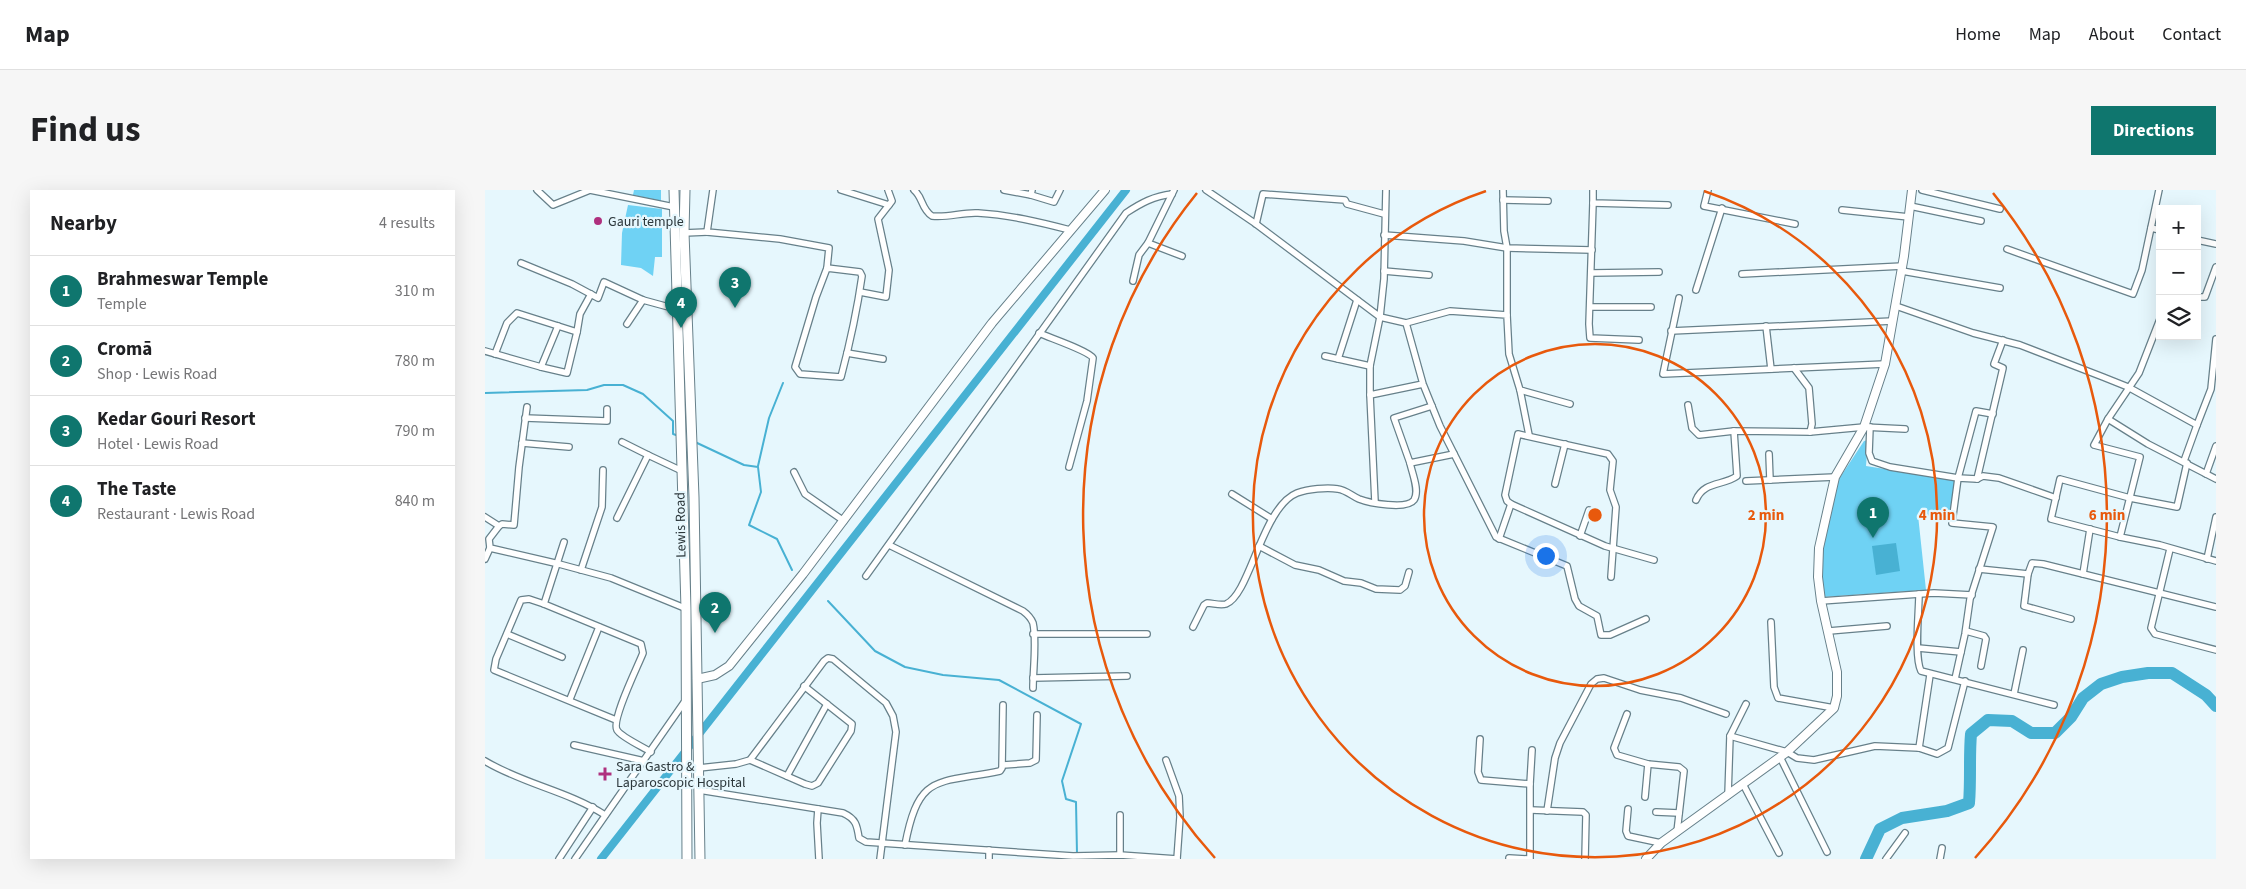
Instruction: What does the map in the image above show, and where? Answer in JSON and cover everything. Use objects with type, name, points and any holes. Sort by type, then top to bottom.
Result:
[{"type":"main road","name":"Lewis Road","points":[[674,190],[676,309],[685,422],[691,446],[694,513],[691,609],[685,701],[687,859]]},
{"type":"main road","name":"Lewis Road","points":[[685,190],[684,233],[687,303],[685,422],[681,444],[684,536],[697,679],[700,859]]},
{"type":"street","points":[[537,190],[553,205],[591,190],[674,207]]},
{"type":"street","points":[[707,232],[713,190]]},
{"type":"street","points":[[841,190],[889,204]]},
{"type":"street","points":[[860,292],[886,297],[889,270],[878,219],[892,201],[888,190]]},
{"type":"street","points":[[914,190],[918,193],[923,208],[932,216],[957,216],[977,213],[1028,219],[1070,230]]},
{"type":"street","points":[[1004,190],[1031,193],[1055,202],[1060,190]]},
{"type":"street","points":[[697,679],[715,675],[729,666],[844,520],[992,324],[1105,190]]},
{"type":"street","points":[[1206,190],[1256,224],[1380,317],[1406,324],[1450,311],[1507,315]]},
{"type":"street","points":[[1315,190],[1315,198]]},
{"type":"street","points":[[1375,502],[1370,366],[1380,317],[1384,271],[1386,190]]},
{"type":"street","points":[[1503,190],[1504,231],[1507,248],[1509,354],[1520,390],[1529,435]]},
{"type":"street","points":[[1593,190],[1591,338],[1639,340]]},
{"type":"street","points":[[1709,190],[1704,206],[1795,224]]},
{"type":"street","points":[[1646,859],[1661,843],[1780,758],[1807,736],[1834,708],[1837,696],[1837,672],[1821,601],[1818,577],[1819,548],[1835,477],[1867,427],[1885,364],[1902,269],[1912,190]]},
{"type":"street","points":[[1922,190],[1999,209]]},
{"type":"street","points":[[2007,249],[2133,294],[2142,270],[2159,190]]},
{"type":"street","points":[[1133,281],[1139,255],[1149,243],[1173,192]]},
{"type":"street","points":[[866,576],[1126,213],[1139,204],[1159,195],[1173,192]]},
{"type":"street","points":[[1256,224],[1263,194],[1345,200],[1347,204],[1384,214]]},
{"type":"street","points":[[1503,200],[1548,201]]},
{"type":"street","points":[[1593,203],[1668,205]]},
{"type":"street","points":[[1910,206],[1981,221]]},
{"type":"street","points":[[1696,290],[1721,208]]},
{"type":"street","points":[[1842,210],[1909,217]]},
{"type":"street","points":[[2151,228],[2156,229]]},
{"type":"street","points":[[684,233],[707,232],[780,240],[829,248],[827,268],[816,297],[795,367],[800,374],[841,377],[856,317],[862,276],[860,272],[827,268]]},
{"type":"street","points":[[1384,234],[1465,241],[1507,248],[1592,250]]},
{"type":"street","points":[[2201,241],[2216,244]]},
{"type":"street","points":[[1149,243],[1182,256]]},
{"type":"street","points":[[521,263],[572,284],[598,298],[604,282],[643,300],[676,309],[687,303]]},
{"type":"street","points":[[2201,296],[2205,296],[2216,267]]},
{"type":"street","points":[[1742,274],[1902,269],[2000,288]]},
{"type":"street","points":[[1384,271],[1429,275]]},
{"type":"street","points":[[1591,273],[1659,272]]},
{"type":"street","points":[[485,351],[541,367],[567,372],[580,314],[591,294]]},
{"type":"street","points":[[1679,298],[1663,374],[1885,364]]},
{"type":"street","points":[[627,324],[643,300]]},
{"type":"street","points":[[1338,359],[1357,300]]},
{"type":"street","points":[[1896,306],[1973,333],[2003,340],[2128,387],[2197,425]]},
{"type":"street","points":[[1590,307],[1651,307]]},
{"type":"street","points":[[495,354],[507,322],[517,313],[577,332]]},
{"type":"street","points":[[1671,331],[1893,320]]},
{"type":"street","points":[[1406,324],[1423,384],[1454,454],[1494,534],[1499,539],[1567,566],[1575,599],[1579,606],[1597,616],[1601,635],[1610,635],[1647,619]]},
{"type":"street","points":[[541,367],[558,326]]},
{"type":"street","points":[[1767,326],[1771,369]]},
{"type":"street","points":[[2120,537],[2140,457],[2094,445],[2128,387],[2139,373],[2156,329]]},
{"type":"street","points":[[1039,333],[1065,345],[1091,353],[1093,358],[1087,401],[1069,467]]},
{"type":"street","points":[[2216,339],[2213,390],[2197,425],[2185,462],[2177,507],[2130,498],[2060,479],[2051,520],[2170,548],[2216,561]]},
{"type":"street","points":[[1977,479],[2003,368],[1994,364],[2003,340]]},
{"type":"street","points":[[847,353],[883,359]]},
{"type":"street","points":[[1325,356],[1370,366]]},
{"type":"street","points":[[1794,368],[1809,388],[1812,424],[1810,432]]},
{"type":"street","points":[[1370,395],[1423,384]]},
{"type":"street","points":[[1520,390],[1570,404]]},
{"type":"street","points":[[1688,405],[1692,428],[1695,433],[1705,436],[1735,431],[1810,432],[1867,427],[1905,429]]},
{"type":"street","points":[[1193,627],[1207,603],[1225,605],[1234,596],[1272,518],[1286,500],[1301,492],[1338,489],[1361,500],[1404,506],[1410,504],[1415,499],[1415,484],[1394,418],[1433,406]]},
{"type":"street","points":[[485,559],[490,548],[489,539],[499,526],[503,524],[514,525],[527,407]]},
{"type":"street","points":[[525,418],[607,421],[607,409]]},
{"type":"street","points":[[1955,679],[1972,595],[1993,527],[1952,523],[1958,478],[1976,411],[1993,414]]},
{"type":"street","points":[[2108,419],[2148,444],[2216,479]]},
{"type":"street","points":[[1867,427],[1869,453],[1872,461],[1890,467],[1958,478],[1977,479],[1983,476],[1999,478],[2056,498]]},
{"type":"street","points":[[1696,500],[1699,493],[1705,488],[1713,484],[1730,481],[1737,476],[1735,431]]},
{"type":"street","points":[[1611,576],[1614,549],[1616,507],[1609,485],[1612,457],[1609,454],[1529,435],[1522,434],[1517,437],[1505,495],[1507,501],[1580,536],[1614,549],[1654,560]]},
{"type":"street","points":[[622,442],[682,471]]},
{"type":"street","points":[[522,443],[569,447]]},
{"type":"street","points":[[1555,484],[1565,444]]},
{"type":"street","points":[[2206,474],[2216,446]]},
{"type":"street","points":[[617,518],[648,454]]},
{"type":"street","points":[[1409,463],[1454,454]]},
{"type":"street","points":[[1769,454],[1770,480]]},
{"type":"street","points":[[581,570],[602,507],[603,470]]},
{"type":"street","points":[[794,472],[805,494],[844,520]]},
{"type":"street","points":[[1746,481],[1835,477]]},
{"type":"street","points":[[1232,494],[1272,518]]},
{"type":"street","points":[[1499,539],[1511,504]]},
{"type":"street","points":[[1580,536],[1589,510]]},
{"type":"street","points":[[485,517],[499,526]]},
{"type":"street","points":[[2207,559],[2216,517]]},
{"type":"street","points":[[2083,574],[2090,529]]},
{"type":"street","points":[[544,604],[559,564],[564,542]]},
{"type":"street","points":[[889,544],[1023,611],[1033,622],[1033,688]]},
{"type":"street","points":[[1259,546],[1295,565],[1319,570],[1344,581],[1361,583],[1376,589],[1401,590],[1405,586],[1409,572]]},
{"type":"street","points":[[490,548],[581,570],[628,585],[691,609]]},
{"type":"street","points":[[2170,548],[2151,628],[2155,634],[2216,650]]},
{"type":"street","points":[[2071,620],[2024,606],[2030,566],[2037,563],[2216,607]]},
{"type":"street","points":[[1979,569],[2028,574]]},
{"type":"street","points":[[1821,601],[1919,594],[1972,595]]},
{"type":"street","points":[[1919,594],[1918,648],[1921,671],[2054,704]]},
{"type":"street","points":[[616,720],[570,699],[496,672],[494,666],[521,600],[529,599],[544,604],[643,646],[643,652],[616,720],[619,733],[651,752]]},
{"type":"street","points":[[1771,622],[1774,686],[1778,698],[1834,708]]},
{"type":"street","points":[[1829,631],[1887,626]]},
{"type":"street","points":[[570,699],[599,627]]},
{"type":"street","points":[[1966,632],[1984,636],[1987,639],[1981,666]]},
{"type":"street","points":[[507,634],[562,657]]},
{"type":"street","points":[[1033,634],[1147,634]]},
{"type":"street","points":[[1918,648],[1961,652]]},
{"type":"street","points":[[2014,694],[2023,650]]},
{"type":"street","points":[[699,764],[736,764],[750,760],[824,661],[828,658],[833,659],[890,708],[895,732],[880,859]]},
{"type":"street","points":[[1919,748],[1930,674]]},
{"type":"street","points":[[1033,678],[1127,676]]},
{"type":"street","points":[[1547,811],[1555,758],[1560,743],[1591,684],[1597,678],[1604,678],[1640,690],[1681,698],[1726,714]]},
{"type":"street","points":[[1730,736],[1787,752],[1797,758],[1814,760],[1875,746],[1919,748],[1937,754],[1948,748],[1965,681]]},
{"type":"street","points":[[750,760],[805,784],[815,785],[851,731],[852,724],[804,686]]},
{"type":"street","points":[[575,859],[685,701]]},
{"type":"street","points":[[787,776],[827,704]]},
{"type":"street","points":[[905,844],[912,813],[927,789],[939,782],[1000,771],[1003,764],[1003,704]]},
{"type":"street","points":[[1728,795],[1730,736],[1746,704]]},
{"type":"street","points":[[1627,714],[1615,752],[1622,757],[1649,764],[1679,767],[1684,771],[1677,832]]},
{"type":"street","points":[[1003,764],[1036,760],[1037,715]]},
{"type":"street","points":[[1480,739],[1478,772],[1481,780],[1529,784]]},
{"type":"street","points":[[573,745],[644,761]]},
{"type":"street","points":[[1509,858],[1529,859],[1531,810],[1529,784],[1532,750]]},
{"type":"street","points":[[1780,758],[1827,852]]},
{"type":"street","points":[[699,790],[843,813],[853,817],[859,838],[862,840],[1073,856],[1120,855],[1177,859],[1180,816],[1179,796],[1166,760]]},
{"type":"street","points":[[485,761],[517,776],[567,795],[605,815]]},
{"type":"street","points":[[1645,797],[1649,764]]},
{"type":"street","points":[[1743,784],[1779,853]]},
{"type":"street","points":[[559,859],[593,807]]},
{"type":"street","points":[[818,809],[817,840],[819,859]]},
{"type":"street","points":[[1628,809],[1626,831],[1628,836],[1661,843]]},
{"type":"street","points":[[1531,810],[1583,812],[1586,815],[1585,859]]},
{"type":"street","points":[[1656,812],[1679,813]]},
{"type":"street","points":[[1120,814],[1120,855]]},
{"type":"street","points":[[1886,859],[1905,833]]},
{"type":"street","points":[[1940,859],[1942,848]]},
{"type":"street","points":[[989,850],[989,859]]},
{"type":"shaded area","points":[[634,190],[661,190],[661,201],[633,195]]},
{"type":"shaded area","points":[[628,205],[662,209],[662,257],[655,257],[653,276],[641,268],[621,265],[622,233]]},
{"type":"shaded area","points":[[1868,440],[1866,466],[1955,480],[1950,517],[1918,515],[1926,590],[1823,597],[1821,559],[1839,479],[1864,441]]},
{"type":"shaded area","points":[[1896,543],[1900,571],[1876,575],[1872,546]]},
{"type":"waterway","points":[[601,859],[1126,190]]},
{"type":"waterway","points":[[758,466],[769,418],[783,383]]},
{"type":"waterway","points":[[485,393],[587,390],[604,385],[623,385],[643,394],[673,421],[673,434],[679,436]]},
{"type":"waterway","points":[[695,442],[744,465],[758,467],[761,492],[749,525],[777,539],[792,570]]},
{"type":"waterway","points":[[828,601],[875,651],[905,667],[943,675],[999,680],[1081,724],[1062,781],[1066,799],[1076,802],[1077,854]]},
{"type":"waterway","points":[[1866,859],[1880,829],[1902,818],[1947,811],[1969,803],[1971,734],[1988,720],[2012,721],[2031,733],[2055,733],[2071,717],[2083,698],[2101,684],[2122,677],[2148,673],[2172,673],[2206,695],[2216,706]]},
{"type":"place","name":"Gauri temple","points":[[598,221]]},
{"type":"place","name":"Kedar Gouri Resort","points":[[735,308]]},
{"type":"place","name":"The Taste","points":[[681,328]]},
{"type":"place","name":"Brahmeswar Temple","points":[[1873,538]]},
{"type":"place","name":"Cromā","points":[[715,633]]},
{"type":"place","name":"Sara Gastro & Laparoscopic Hospital","points":[[605,774]]}]
